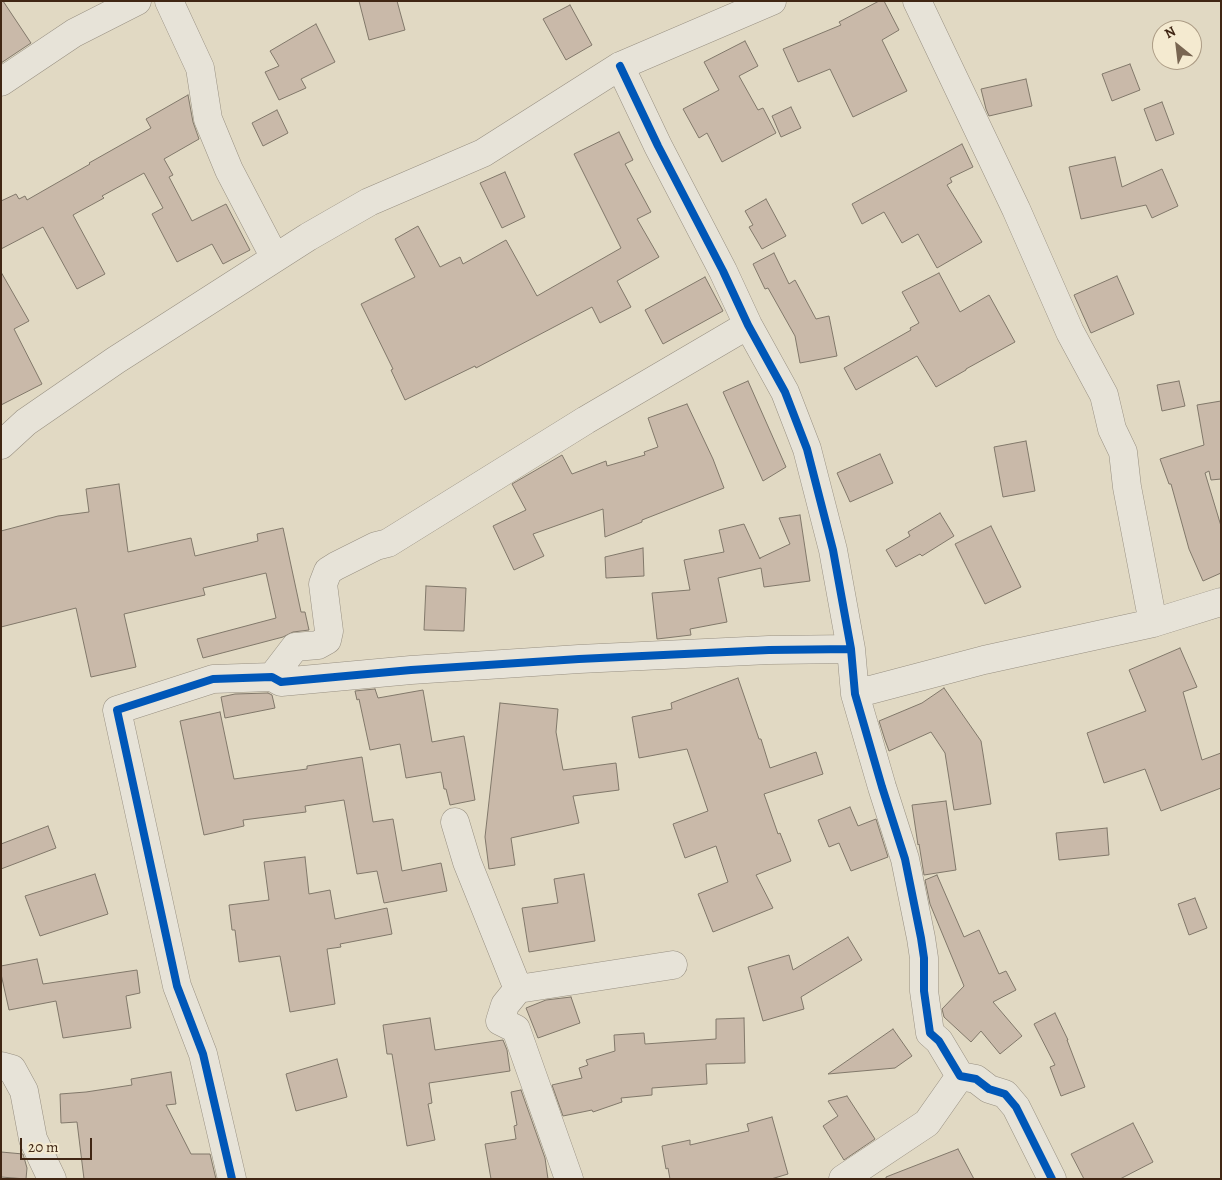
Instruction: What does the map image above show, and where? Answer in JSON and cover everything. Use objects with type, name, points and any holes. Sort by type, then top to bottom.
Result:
[{"type":"street","points":[[1,82],[74,33],[137,1]]},
{"type":"street","points":[[169,1],[200,68],[211,127],[229,170],[274,258]]},
{"type":"street","points":[[1,445],[26,422],[108,365],[274,258],[369,202],[483,153],[620,66],[772,1]]},
{"type":"street","points":[[917,1],[1016,209],[1070,332],[1104,395],[1112,429],[1123,452],[1153,623]]},
{"type":"street","points":[[620,66],[658,146],[723,271],[748,325],[784,392],[807,449],[833,550],[851,649],[855,694],[905,859],[924,958],[924,991],[930,1033],[939,1041],[960,1076],[976,1079],[989,1089],[1006,1094],[1016,1107],[1052,1179]]},
{"type":"street","points":[[272,677],[295,647],[318,645],[327,640],[329,632],[323,584],[328,571],[376,546],[388,543],[586,420],[748,325]]},
{"type":"street","points":[[855,694],[984,660],[1153,623],[1221,602]]},
{"type":"street","points":[[232,1179],[203,1054],[177,986],[117,710],[213,679],[272,677],[281,682],[411,670],[579,658],[769,650],[851,649]]},
{"type":"street","points":[[455,822],[467,862],[518,989]]},
{"type":"street","points":[[569,1179],[516,1029],[500,1021],[505,1005],[518,989],[673,965]]},
{"type":"street","points":[[1,1066],[12,1069],[24,1091],[33,1139],[52,1179]]},
{"type":"street","points":[[843,1179],[927,1123],[960,1076]]},
{"type":"building","points":[[1,1],[3,1],[31,43],[1,63]]},
{"type":"building","points":[[359,1],[397,1],[405,30],[369,40]]},
{"type":"building","points":[[879,1],[884,1],[899,30],[882,40],[907,91],[853,117],[830,69],[798,82],[783,49],[841,25],[839,22]]},
{"type":"building","points":[[570,5],[592,45],[566,60],[543,19]]},
{"type":"building","points":[[316,24],[335,62],[301,79],[306,88],[279,100],[265,72],[279,66],[270,51]]},
{"type":"building","points":[[745,41],[758,66],[739,76],[758,110],[763,108],[776,133],[722,162],[707,133],[699,138],[683,109],[719,90],[704,62]]},
{"type":"building","points":[[1130,64],[1140,90],[1112,101],[1102,74]]},
{"type":"building","points":[[1026,79],[1032,106],[989,116],[981,89]]},
{"type":"building","points":[[188,95],[193,122],[199,139],[164,159],[173,175],[169,177],[192,221],[226,204],[250,250],[223,264],[212,244],[177,262],[152,214],[163,208],[144,173],[102,196],[104,198],[73,215],[105,274],[77,289],[43,227],[1,249],[1,201],[16,194],[19,199],[25,196],[27,200],[151,128],[146,119]]},
{"type":"building","points":[[1162,102],[1174,134],[1156,141],[1144,109]]},
{"type":"building","points":[[791,107],[801,128],[781,137],[772,116]]},
{"type":"building","points":[[277,110],[288,133],[263,146],[252,123]]},
{"type":"building","points":[[619,132],[633,160],[625,164],[651,212],[637,219],[659,257],[617,281],[631,307],[600,323],[592,307],[476,368],[475,366],[405,400],[391,370],[393,369],[361,304],[415,277],[395,239],[418,226],[440,267],[460,257],[463,264],[506,240],[537,296],[621,248],[574,154]]},
{"type":"building","points":[[962,144],[973,167],[950,178],[952,182],[947,185],[982,242],[937,268],[918,234],[902,243],[884,212],[862,224],[852,204]]},
{"type":"building","points":[[1115,157],[1122,187],[1162,169],[1178,206],[1152,218],[1146,205],[1081,219],[1069,167]]},
{"type":"building","points":[[505,172],[525,217],[502,228],[480,183]]},
{"type":"building","points":[[766,199],[786,236],[762,249],[749,227],[753,225],[745,211]]},
{"type":"building","points":[[774,253],[789,284],[795,280],[816,319],[829,316],[837,356],[800,363],[795,336],[768,288],[765,289],[753,264]]},
{"type":"building","points":[[1,272],[29,321],[14,329],[42,384],[1,405]]},
{"type":"building","points":[[939,273],[960,312],[989,295],[1015,342],[936,387],[917,356],[856,390],[844,368],[911,330],[910,328],[919,323],[902,292]]},
{"type":"building","points":[[1117,276],[1134,314],[1091,333],[1074,295]]},
{"type":"building","points":[[705,277],[723,311],[663,344],[645,310]]},
{"type":"building","points":[[748,381],[786,467],[763,481],[723,392]]},
{"type":"building","points":[[1179,381],[1185,406],[1162,411],[1157,385]]},
{"type":"building","points":[[1221,401],[1221,479],[1211,480],[1209,471],[1205,473],[1221,526],[1221,573],[1203,581],[1189,549],[1171,484],[1169,484],[1160,459],[1204,445],[1197,405]]},
{"type":"building","points":[[687,404],[713,459],[724,488],[642,520],[642,522],[605,537],[603,509],[533,534],[544,556],[514,570],[493,526],[526,510],[512,484],[562,455],[572,474],[606,461],[607,466],[645,455],[644,452],[658,447],[648,418]]},
{"type":"building","points":[[1026,441],[1035,491],[1003,497],[994,447]]},
{"type":"building","points":[[880,454],[893,483],[850,502],[837,473]]},
{"type":"building","points":[[119,484],[128,552],[191,538],[195,556],[258,541],[257,534],[283,528],[301,612],[305,612],[309,630],[293,632],[283,637],[203,658],[197,639],[276,618],[266,573],[203,588],[205,595],[124,614],[136,667],[91,677],[76,608],[1,627],[1,531],[58,516],[89,512],[86,489]]},
{"type":"building","points":[[940,513],[954,536],[922,556],[920,554],[896,567],[886,550],[910,536],[908,532]]},
{"type":"building","points":[[800,515],[810,581],[764,587],[761,568],[718,578],[727,622],[690,629],[691,635],[657,639],[652,593],[690,590],[684,560],[724,552],[719,530],[744,524],[760,559],[790,544],[779,518]]},
{"type":"building","points":[[991,526],[1021,587],[985,604],[955,544]]},
{"type":"building","points":[[643,548],[644,576],[606,578],[605,557]]},
{"type":"building","points":[[426,586],[466,588],[464,631],[424,630]]},
{"type":"building","points":[[1180,648],[1197,687],[1183,692],[1202,760],[1221,753],[1221,788],[1161,811],[1145,769],[1104,783],[1087,733],[1146,711],[1129,670]]},
{"type":"building","points":[[738,678],[770,768],[816,752],[823,774],[764,794],[778,834],[780,833],[791,861],[756,875],[773,908],[713,932],[698,894],[728,882],[716,846],[685,858],[673,824],[708,811],[687,749],[639,758],[632,717],[672,709],[671,703]]},
{"type":"building","points":[[944,688],[981,741],[991,804],[954,810],[945,753],[931,732],[889,751],[879,721],[922,703]]},
{"type":"building","points":[[375,689],[378,698],[423,690],[432,742],[464,736],[475,800],[450,805],[446,789],[444,789],[441,772],[406,778],[400,744],[370,750],[359,699],[357,700],[355,691]]},
{"type":"building","points":[[268,693],[272,695],[275,708],[225,718],[221,697],[235,694]]},
{"type":"building","points":[[500,703],[558,709],[556,732],[563,770],[616,763],[619,790],[573,796],[579,823],[511,838],[515,865],[489,869],[485,837]]},
{"type":"building","points":[[220,712],[234,779],[307,769],[307,766],[362,757],[373,822],[393,819],[402,871],[441,863],[447,891],[384,903],[377,871],[357,874],[344,800],[305,806],[306,812],[243,820],[244,826],[204,835],[180,721]]},
{"type":"building","points":[[946,801],[956,870],[924,875],[912,805]]},
{"type":"building","points":[[850,807],[858,826],[876,819],[888,857],[851,871],[839,843],[829,847],[818,820]]},
{"type":"building","points":[[48,826],[56,848],[1,869],[1,844]]},
{"type":"building","points":[[1107,828],[1109,855],[1059,860],[1056,833]]},
{"type":"building","points":[[305,857],[309,894],[330,890],[335,919],[387,908],[392,934],[340,944],[341,947],[327,949],[335,1004],[290,1012],[280,956],[239,962],[235,930],[232,930],[229,905],[269,900],[264,862]]},
{"type":"building","points":[[95,874],[108,914],[40,936],[25,896]]},
{"type":"building","points":[[584,874],[595,941],[529,952],[522,908],[558,903],[554,879]]},
{"type":"building","points":[[937,875],[964,937],[979,930],[999,974],[1006,971],[1016,990],[993,1002],[1022,1036],[1000,1054],[981,1031],[971,1042],[944,1017],[942,1009],[964,986],[930,904],[925,880]]},
{"type":"building","points":[[1195,898],[1207,928],[1189,935],[1178,904]]},
{"type":"building","points":[[848,937],[862,960],[801,997],[804,1009],[763,1021],[748,967],[789,955],[793,970]]},
{"type":"building","points":[[37,959],[43,984],[137,970],[140,993],[126,996],[131,1028],[63,1038],[56,1001],[9,1010],[1,966]]},
{"type":"building","points":[[571,997],[580,1023],[538,1038],[526,1008],[546,1000]]},
{"type":"building","points":[[1055,1013],[1068,1040],[1085,1087],[1061,1096],[1050,1067],[1055,1065],[1034,1024]]},
{"type":"building","points":[[430,1018],[435,1050],[503,1040],[507,1050],[510,1071],[429,1083],[432,1103],[428,1104],[435,1140],[407,1146],[392,1054],[387,1054],[383,1025]]},
{"type":"building","points":[[744,1018],[745,1063],[706,1064],[707,1084],[652,1088],[652,1095],[621,1098],[622,1102],[593,1112],[592,1110],[563,1116],[552,1085],[582,1078],[579,1068],[588,1065],[586,1060],[615,1051],[614,1035],[644,1033],[645,1044],[716,1039],[716,1019]]},
{"type":"building","points":[[893,1029],[912,1056],[895,1068],[828,1074]]},
{"type":"building","points":[[337,1059],[347,1097],[296,1111],[286,1074]]},
{"type":"building","points":[[171,1072],[176,1104],[166,1105],[191,1154],[210,1154],[216,1179],[84,1179],[77,1122],[61,1123],[60,1094],[132,1085],[131,1079]]},
{"type":"building","points":[[521,1090],[545,1158],[548,1179],[491,1179],[485,1144],[516,1139],[514,1126],[517,1125],[511,1092]]},
{"type":"building","points":[[847,1096],[875,1139],[844,1160],[823,1126],[838,1116],[828,1101]]},
{"type":"building","points":[[772,1117],[788,1174],[771,1179],[670,1179],[668,1168],[666,1169],[662,1146],[690,1140],[690,1145],[749,1131],[747,1124]]},
{"type":"building","points":[[1133,1123],[1153,1162],[1120,1179],[1084,1179],[1071,1154]]},
{"type":"building","points":[[958,1149],[974,1179],[886,1179],[886,1177]]},
{"type":"building","points":[[1,1152],[23,1154],[27,1168],[26,1179],[1,1177]]},
{"type":"cycle path","points":[[620,66],[658,146],[723,271],[748,325],[785,392],[807,449],[833,550],[851,649],[855,694],[905,859],[924,958],[924,991],[930,1033],[939,1041],[960,1076],[976,1079],[989,1089],[1005,1094],[1016,1107],[1052,1179]]},
{"type":"cycle path","points":[[232,1179],[203,1054],[177,986],[117,710],[213,679],[272,677],[281,682],[411,670],[579,659],[769,650],[851,649]]}]
